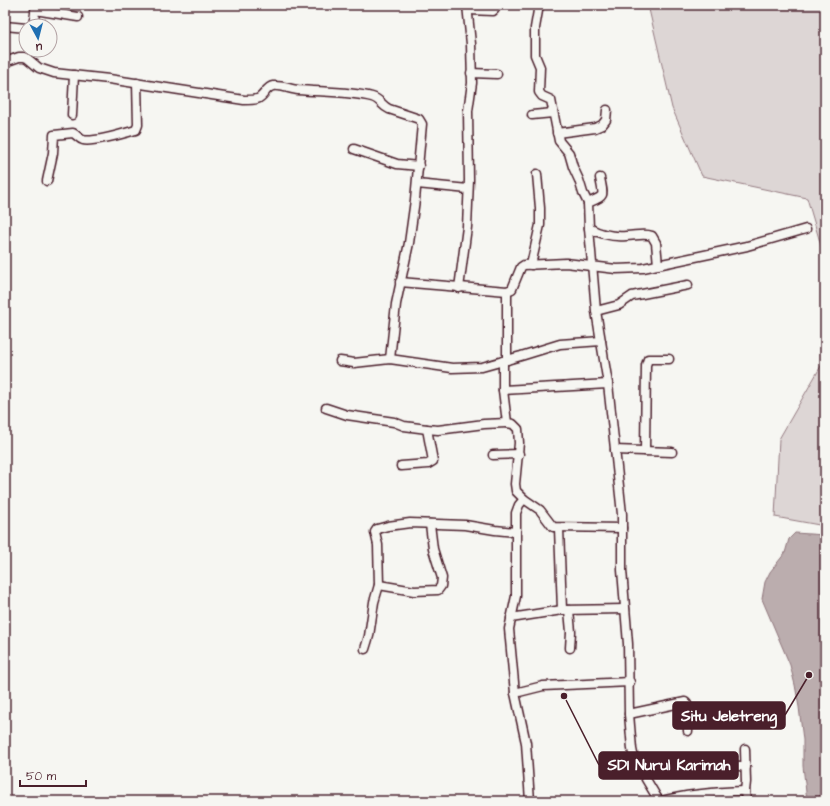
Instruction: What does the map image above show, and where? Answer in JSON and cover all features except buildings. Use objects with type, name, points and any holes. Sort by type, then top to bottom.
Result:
[{"type":"street","points":[[459,288],[467,227],[468,111],[472,83],[471,44],[467,8],[493,11],[495,9],[495,5]]},
{"type":"street","points":[[539,5],[535,28],[535,55],[540,67],[539,92],[542,96],[550,100],[559,140],[569,153],[588,202],[596,311],[608,384],[618,474],[622,528],[622,570],[630,682],[629,714],[634,759],[660,801],[719,792],[745,791]]},
{"type":"street","points":[[34,18],[36,8],[78,17]]},
{"type":"street","points":[[5,26],[18,27]]},
{"type":"street","points":[[5,62],[18,57]]},
{"type":"street","points":[[30,58],[35,66],[45,70],[244,100],[257,99],[261,97],[270,87],[274,86],[298,90],[323,91],[372,97],[380,101],[389,109],[416,117],[421,121],[417,184],[409,242],[396,304],[390,359]]},
{"type":"street","points":[[471,73],[496,74]]},
{"type":"street","points":[[72,115],[74,75]]},
{"type":"street","points":[[47,181],[53,153],[54,136],[73,133],[79,139],[85,141],[136,130],[138,125],[137,83]]},
{"type":"street","points":[[557,133],[598,127],[605,122],[607,110]]},
{"type":"street","points":[[532,115],[553,113]]},
{"type":"street","points":[[354,149],[398,164],[419,166]]},
{"type":"street","points":[[531,264],[540,225],[537,174]]},
{"type":"street","points":[[588,202],[599,199],[602,196],[603,193],[600,178]]},
{"type":"street","points":[[417,184],[468,189]]},
{"type":"street","points":[[589,228],[596,232],[609,235],[652,236],[656,243],[658,265]]},
{"type":"street","points":[[400,282],[507,291],[514,287],[521,267],[524,265],[566,264],[600,268],[631,269],[658,265],[747,246],[806,229]]},
{"type":"street","points":[[596,311],[619,305],[632,296],[688,285]]},
{"type":"street","points":[[507,291],[503,390],[507,424]]},
{"type":"street","points":[[340,361],[354,363],[390,359],[452,368],[482,367],[560,344],[600,341]]},
{"type":"street","points":[[645,451],[646,365],[648,359],[669,359]]},
{"type":"street","points":[[503,390],[608,384]]},
{"type":"street","points":[[326,408],[347,415],[394,422],[404,426],[438,430],[484,424],[513,424],[518,429],[519,454],[516,488],[524,499],[540,510],[553,527],[622,528]]},
{"type":"street","points":[[401,466],[428,464],[433,461],[427,429]]},
{"type":"street","points":[[615,450],[672,452]]},
{"type":"street","points":[[493,455],[519,454]]},
{"type":"street","points":[[524,499],[519,505],[516,513],[516,596],[510,618],[510,637],[515,693],[526,743],[530,801]]},
{"type":"street","points":[[365,649],[369,636],[374,602],[379,585],[378,545],[375,532],[377,529],[410,523],[465,525],[516,532]]},
{"type":"street","points":[[379,585],[414,591],[438,590],[441,586],[442,578],[433,549],[430,524]]},
{"type":"street","points":[[559,528],[566,610],[571,624],[570,648]]},
{"type":"street","points":[[510,618],[566,610],[625,610]]},
{"type":"street","points":[[515,693],[543,686],[630,682]]},
{"type":"street","points":[[629,714],[685,702],[687,704],[688,731]]},
{"type":"street","points":[[745,749],[746,801]]},
{"type":"street","points":[[698,769],[726,764],[746,767]]},
{"type":"shaded area","points":[[648,5],[825,5],[825,259],[807,198],[702,176],[672,108]]},
{"type":"shaded area","points":[[825,359],[825,526],[775,517],[779,439]]},
{"type":"shaded area","points":[[795,533],[825,535],[825,801],[807,801],[803,766],[803,740],[795,685],[790,665],[762,599],[765,582],[770,572],[785,553],[789,539]]},
{"type":"place","name":"Situ Jeletreng","points":[[809,675]]},
{"type":"place","name":"SDI Nurul Karimah","points":[[564,696]]}]
